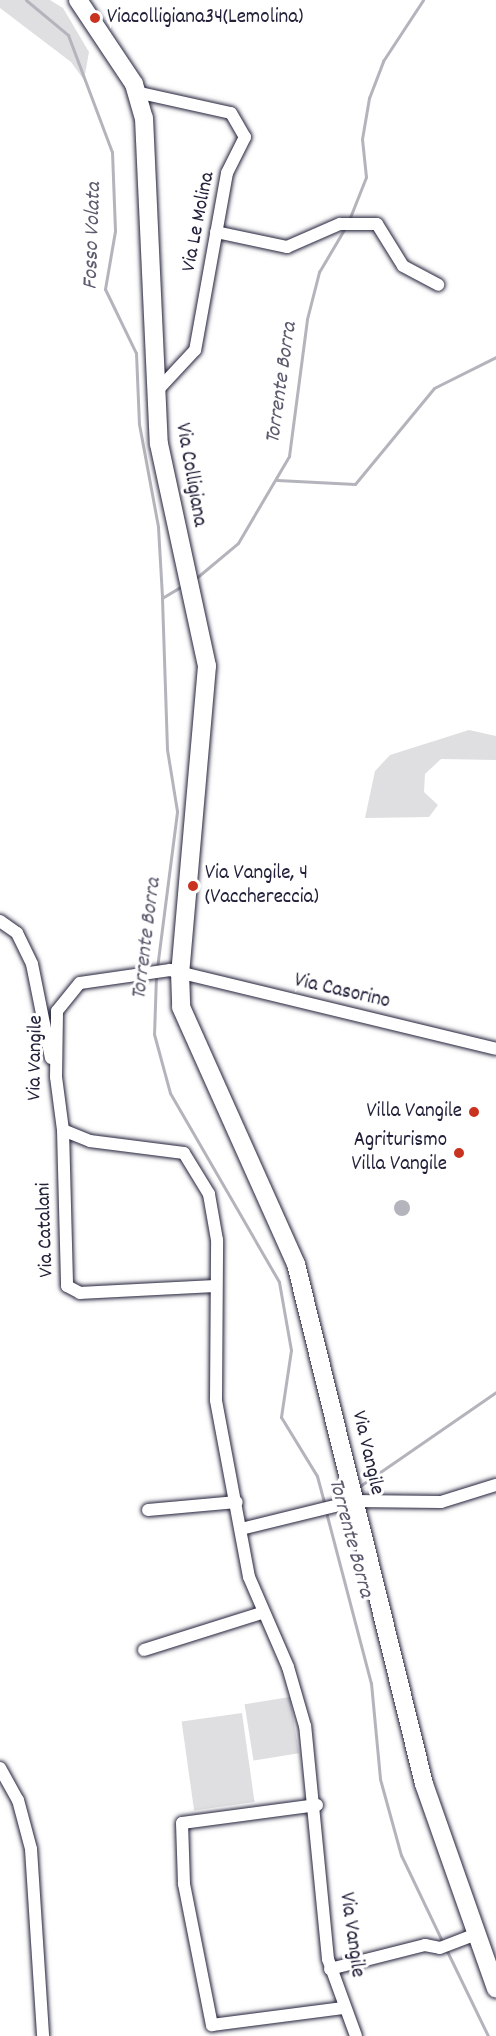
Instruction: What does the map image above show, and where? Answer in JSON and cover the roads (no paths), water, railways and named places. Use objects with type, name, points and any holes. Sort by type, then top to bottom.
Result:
[{"type":"street","name":"Via Colligiana","points":[[78,0],[136,92],[146,142],[156,392],[162,467],[193,600],[208,692],[175,971]]},
{"type":"street","name":"Via Le Molina","points":[[136,92],[231,113],[240,121],[245,137],[227,173],[195,350],[156,392]]},
{"type":"street","points":[[216,232],[287,247],[340,224],[377,224],[403,266],[438,285]]},
{"type":"street","points":[[0,921],[17,933],[32,964],[56,1077]]},
{"type":"street","name":"Via Vangile","points":[[357,2036],[343,2008],[330,1969],[317,1805],[301,1708],[261,1613],[241,1529],[212,1376],[214,1214],[193,1160],[170,1148],[110,1144],[63,1130],[56,1077],[57,1011],[71,989],[92,980],[175,971],[188,1032],[296,1264],[424,1784],[496,1989]]},
{"type":"street","name":"Via Casorino","points":[[175,971],[496,1048]]},
{"type":"street","name":"Via Catalani","points":[[63,1130],[67,1286],[80,1293],[214,1286]]},
{"type":"street","points":[[241,1529],[355,1501],[441,1502],[496,1485]]},
{"type":"street","points":[[148,1510],[237,1502]]},
{"type":"street","points":[[144,1650],[261,1613]]},
{"type":"street","points":[[0,1768],[18,1800],[31,1849],[43,2036]]},
{"type":"street","points":[[317,1805],[182,1823],[184,1884],[212,2025],[343,2008]]},
{"type":"street","points":[[330,1969],[425,1945],[446,1945],[477,1934]]},
{"type":"waterway","name":"Fosso Volata","points":[[26,0],[68,35],[112,152],[115,231],[105,289],[136,353],[139,424],[158,527],[162,597]]},
{"type":"waterway","name":"Torrente Borra","points":[[349,220],[366,177],[362,139],[369,98],[383,61],[423,0]]},
{"type":"waterway","name":"Torrente Borra","points":[[195,579],[238,543],[289,456],[307,319],[319,272],[345,228]]},
{"type":"waterway","points":[[277,480],[355,484],[434,388],[496,357]]},
{"type":"waterway","name":"Torrente Borra","points":[[157,968],[177,811],[167,749],[162,598],[184,585]]},
{"type":"waterway","name":"Torrente Borra","points":[[156,975],[154,1034],[170,1093],[279,1282],[291,1350],[281,1417],[317,1476],[325,1506]]},
{"type":"waterway","points":[[357,1488],[496,1392]]},
{"type":"waterway","points":[[327,1502],[346,1493]]},
{"type":"waterway","name":"Torrente Borra","points":[[326,1512],[371,1683],[380,1779],[401,1855],[443,1943]]},
{"type":"waterway","name":"Torrente Borra","points":[[446,1949],[488,2036]]},
{"type":"place","name":"Viacolligiana34(Lemolina)","points":[[95,18]]},
{"type":"place","name":"Via Vangile, 4 (Vacchereccia)","points":[[193,886]]},
{"type":"place","name":"Villa Vangile","points":[[474,1112]]},
{"type":"place","name":"Agriturismo Villa Vangile","points":[[459,1153]]}]
